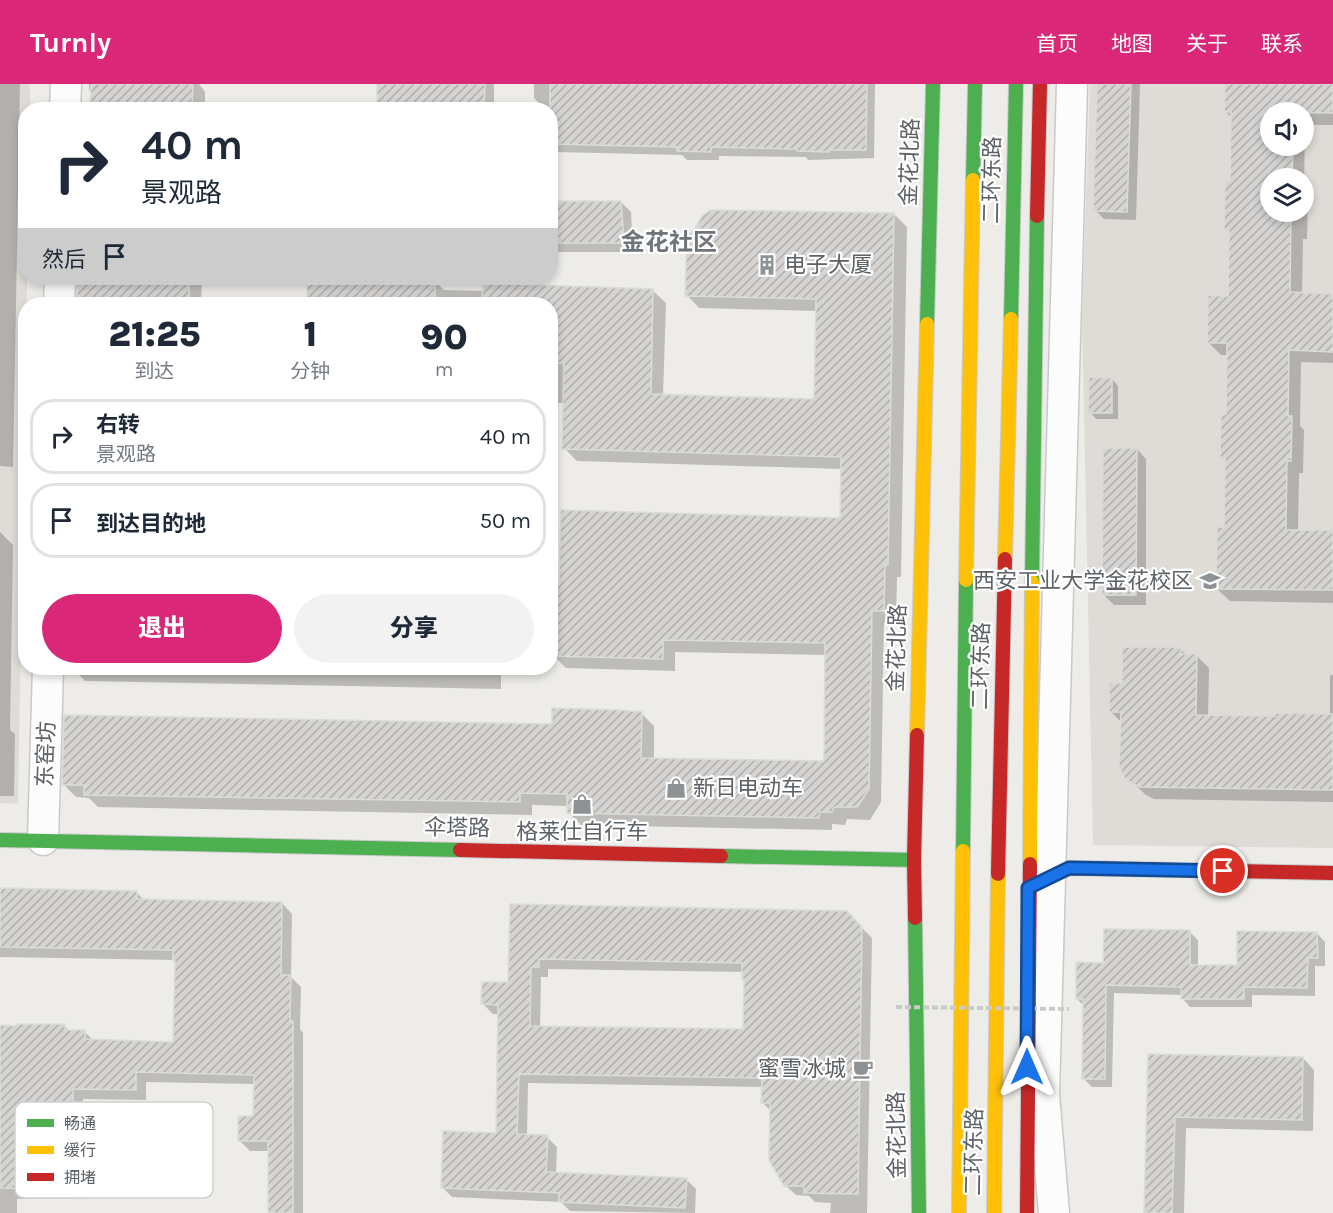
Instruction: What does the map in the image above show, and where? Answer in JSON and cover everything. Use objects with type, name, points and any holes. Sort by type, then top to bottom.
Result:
[{"type":"main road","name":"金花北路","points":[[919,1213],[914,860],[933,84]]},
{"type":"main road","name":"二环东路","points":[[959,1213],[967,488],[975,84]]},
{"type":"main road","name":"二环东路","points":[[994,1213],[1005,524],[1016,84]]},
{"type":"main road","points":[[1027,1213],[1039,883],[1034,334],[1040,84]]},
{"type":"main road","name":"伞塔路","points":[[0,840],[914,860]]},
{"type":"main road","points":[[1039,883],[1069,868],[1333,873]]},
{"type":"street","points":[[65,102],[66,84]]},
{"type":"street","points":[[1054,1213],[1044,1095],[1039,883],[1072,84]]},
{"type":"street","name":"东窑坊","points":[[43,840],[48,675]]},
{"type":"path","points":[[896,1007],[1069,1009]]},
{"type":"shaded area","points":[[0,84],[30,84],[30,102],[18,102],[18,285],[27,285],[27,297],[18,297],[18,675],[20,675],[18,804],[0,803]]},
{"type":"shaded area","name":"西安工业大学金花校区","points":[[1090,84],[1333,84],[1333,848],[1093,845],[1082,317]]},
{"type":"building","points":[[91,84],[193,84],[192,102],[90,102]]},
{"type":"building","points":[[377,84],[485,84],[484,102],[377,102]]},
{"type":"building","points":[[550,84],[867,84],[866,150],[829,150],[829,152],[711,147],[711,152],[677,151],[677,147],[558,144],[558,102],[550,102]]},
{"type":"building","points":[[1097,84],[1131,84],[1127,212],[1093,211]]},
{"type":"building","points":[[1225,84],[1333,84],[1333,113],[1314,113],[1314,102],[1260,102],[1260,156],[1293,156],[1292,168],[1260,168],[1260,222],[1291,222],[1290,292],[1333,294],[1333,352],[1289,350],[1288,416],[1292,416],[1291,461],[1287,461],[1286,530],[1333,530],[1333,590],[1216,589],[1217,527],[1224,527],[1225,459],[1220,459],[1221,414],[1226,414],[1227,343],[1207,343],[1208,295],[1228,296],[1229,230],[1224,230],[1225,181],[1230,181],[1231,112],[1224,112]]},
{"type":"building","points":[[558,201],[621,201],[624,243],[558,243]]},
{"type":"building","points":[[711,210],[894,213],[888,565],[885,565],[884,611],[872,611],[869,789],[857,807],[834,807],[832,812],[820,812],[819,818],[567,813],[567,794],[520,793],[520,802],[84,795],[84,785],[62,785],[64,715],[552,724],[552,708],[619,710],[642,712],[641,758],[824,761],[825,643],[663,640],[663,659],[558,656],[561,510],[840,518],[841,457],[562,449],[564,363],[558,363],[558,297],[482,297],[483,285],[653,289],[651,394],[814,399],[816,299],[685,296],[687,232],[693,232],[702,216]]},
{"type":"building","points":[[77,285],[189,285],[189,297],[77,297]]},
{"type":"building","points":[[307,285],[435,285],[435,297],[307,297]]},
{"type":"building","points":[[1089,377],[1112,378],[1112,413],[1088,413]]},
{"type":"building","points":[[1103,448],[1137,448],[1136,595],[1102,595]]},
{"type":"building","points":[[1122,647],[1181,647],[1181,654],[1197,654],[1196,715],[1333,714],[1333,790],[1140,787],[1131,783],[1124,777],[1119,766],[1121,712],[1109,712],[1109,683],[1122,683]]},
{"type":"building","points":[[0,888],[137,891],[137,899],[282,902],[281,975],[291,975],[290,1021],[293,1021],[293,1213],[268,1213],[268,1141],[238,1141],[238,1116],[253,1116],[254,1075],[136,1072],[136,1090],[73,1089],[73,1102],[15,1102],[15,1188],[0,1188],[0,1025],[65,1024],[65,1030],[85,1030],[85,1039],[173,1042],[175,961],[173,961],[173,950],[0,947]]},
{"type":"building","points":[[510,904],[847,911],[862,927],[858,1194],[804,1193],[804,1186],[784,1186],[769,1160],[770,1103],[761,1103],[762,1078],[519,1074],[517,1134],[548,1135],[546,1172],[687,1178],[685,1208],[559,1202],[559,1193],[441,1188],[443,1131],[496,1133],[498,1005],[481,1004],[482,982],[508,982]],"holes":[[[539,959],[742,963],[743,1029],[530,1026],[531,967],[539,967]]]},
{"type":"building","points":[[1104,929],[1190,930],[1190,965],[1237,965],[1237,931],[1317,932],[1318,958],[1308,958],[1307,988],[1244,987],[1244,999],[1181,999],[1181,987],[1106,985],[1105,1079],[1082,1079],[1083,999],[1076,999],[1076,962],[1103,963]]},
{"type":"building","points":[[1148,1054],[1303,1057],[1302,1120],[1175,1117],[1172,1213],[1144,1213]]},
{"type":"traffic: fast","points":[[927,324],[933,84]]},
{"type":"traffic: fast","points":[[973,180],[975,84]]},
{"type":"traffic: fast","points":[[1011,319],[1016,84]]},
{"type":"traffic: fast","points":[[1032,582],[1037,216]]},
{"type":"traffic: fast","points":[[963,851],[966,580]]},
{"type":"traffic: fast","points":[[0,840],[460,850]]},
{"type":"traffic: fast","points":[[721,856],[914,860]]},
{"type":"traffic: fast","points":[[915,918],[919,1213]]},
{"type":"traffic: slow","points":[[966,580],[973,180]]},
{"type":"traffic: slow","points":[[1005,559],[1011,319]]},
{"type":"traffic: slow","points":[[917,735],[927,324]]},
{"type":"traffic: slow","points":[[1030,864],[1032,582]]},
{"type":"traffic: slow","points":[[959,1213],[963,851]]},
{"type":"traffic: slow","points":[[994,1213],[998,874]]},
{"type":"traffic: jam","points":[[1037,216],[1040,84]]},
{"type":"traffic: jam","points":[[998,874],[1005,559]]},
{"type":"traffic: jam","points":[[915,918],[917,735]]},
{"type":"traffic: jam","points":[[460,850],[721,856]]},
{"type":"traffic: jam","points":[[1027,1213],[1030,864]]},
{"type":"traffic: jam","points":[[1028,888],[1069,868],[1333,873]]},
{"type":"place","name":"电子大厦","points":[[767,265]]},
{"type":"place","name":"西安工业大学金花校区","points":[[1210,581]]},
{"type":"place","name":"新日电动车","points":[[676,788]]},
{"type":"place","name":"格莱仕自行车","points":[[582,804]]},
{"type":"place","name":"蜜雪冰城","points":[[863,1069]]},
{"type":"district","name":"金花社区","points":[[669,242]]},
{"type":"route","points":[[1027,1067],[1028,888],[1069,868],[1223,871]]}]
